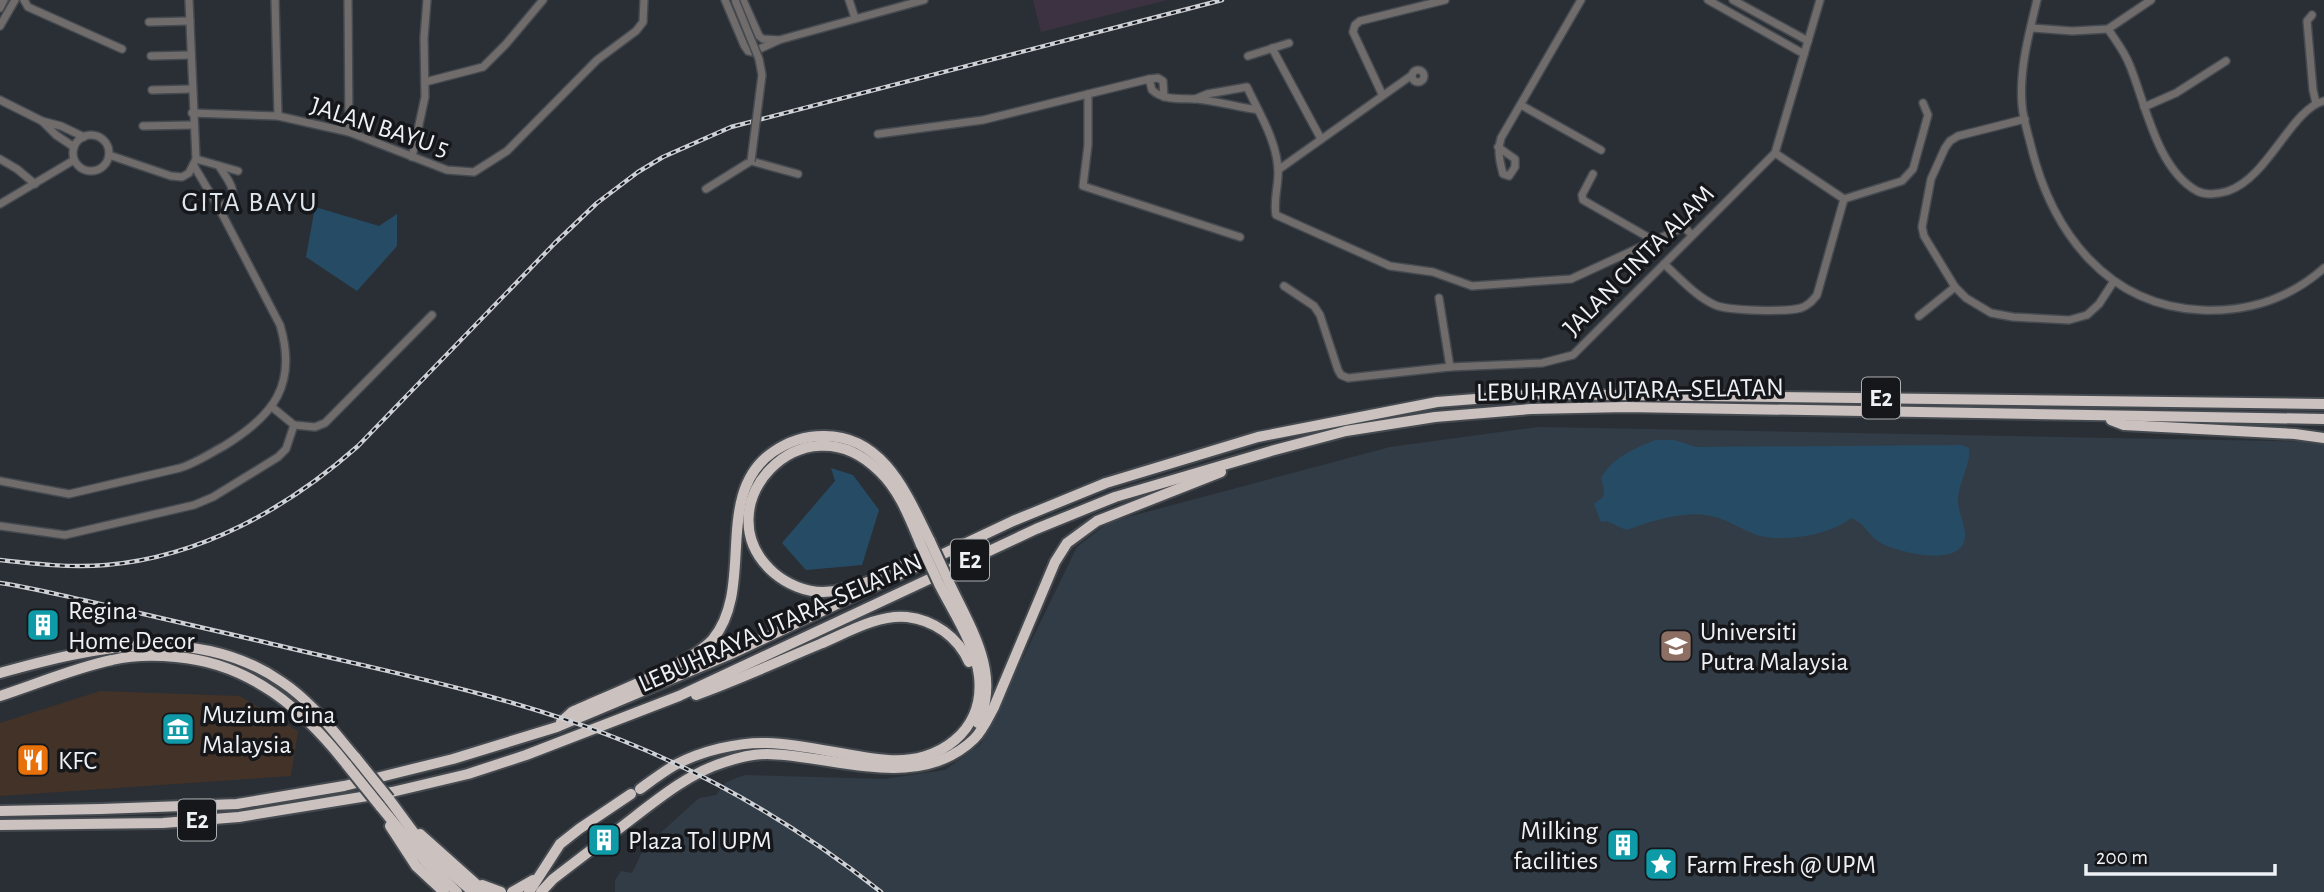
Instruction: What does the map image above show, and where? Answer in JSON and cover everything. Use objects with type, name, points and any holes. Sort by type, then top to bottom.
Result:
[{"type":"highway","name":"LEBUHRAYA UTARA–SELATAN","points":[[0,811],[237,804],[370,780],[463,757],[557,727],[757,642],[1013,521],[1106,483],[1258,437],[1437,402],[1539,394],[2324,404]]},
{"type":"highway","name":"LEBUHRAYA UTARA–SELATAN","points":[[0,825],[163,823],[239,817],[392,792],[468,774],[526,755],[679,696],[1036,529],[1115,497],[1271,450],[1368,428],[1435,417],[1531,409],[1690,407],[2324,419]]},
{"type":"highway","points":[[2101,416],[2124,425],[2295,434],[2324,438]]},
{"type":"highway","points":[[529,892],[561,844],[579,829],[676,765],[722,748],[766,743],[820,748],[890,760],[931,755],[943,750],[962,734],[975,710],[979,677],[943,582],[893,471],[867,449],[842,438],[828,436],[797,439],[767,456],[748,483],[739,516],[731,597],[727,612],[713,638],[695,654],[572,712],[557,727]]},
{"type":"highway","points":[[926,543],[892,485],[868,460],[842,447],[814,445],[791,452],[771,465],[757,485],[752,499],[750,527],[763,561],[791,584],[821,592],[859,584],[998,522],[1013,521]]},
{"type":"highway","points":[[545,890],[604,840],[686,781],[724,762],[766,754],[907,768],[937,761],[964,747],[983,728],[994,707],[1055,562],[1067,543],[1097,521],[1247,463],[1271,450]]},
{"type":"highway","points":[[943,582],[981,652],[988,686],[982,715],[964,747]]},
{"type":"highway","points":[[679,696],[687,698],[698,695],[876,621],[906,617],[930,624],[951,637],[965,652],[978,687]]},
{"type":"highway","points":[[0,673],[122,646],[160,644],[201,648],[253,664],[283,682],[316,710],[384,805],[457,892]]},
{"type":"highway","points":[[0,696],[113,659],[162,656],[210,662],[234,670],[275,692],[352,761]]},
{"type":"highway","points":[[384,805],[411,831],[422,835],[473,888],[501,892]]},
{"type":"highway","points":[[384,805],[402,847],[427,878],[444,892]]},
{"type":"highway","points":[[411,831],[416,844],[445,870],[473,888],[485,892]]},
{"type":"highway","points":[[512,892],[542,874]]},
{"type":"street","points":[[0,8],[4,0]]},
{"type":"street","points":[[0,26],[15,0]]},
{"type":"street","points":[[24,0],[28,7],[122,49]]},
{"type":"street","points":[[0,481],[69,494],[180,468],[192,464],[248,431],[272,407],[281,388],[285,344],[279,325],[195,163],[189,0]]},
{"type":"street","points":[[275,0],[278,116]]},
{"type":"street","points":[[348,0],[349,132]]},
{"type":"street","points":[[412,157],[424,106],[427,0]]},
{"type":"street","points":[[425,82],[483,67],[542,0]]},
{"type":"street","name":"JALAN BAYU 5","points":[[192,113],[278,116],[349,132],[459,173],[474,172],[507,151],[597,60],[636,30],[643,22],[644,0]]},
{"type":"street","points":[[725,0],[748,51],[753,52],[779,40],[902,3],[924,0]]},
{"type":"street","points":[[735,0],[759,59],[762,75],[751,161]]},
{"type":"street","points":[[743,0],[759,36],[763,39],[779,40]]},
{"type":"street","points":[[849,0],[855,18]]},
{"type":"street","points":[[1382,94],[1353,32],[1355,25],[1360,21],[1445,0]]},
{"type":"street","points":[[1498,147],[1581,0]]},
{"type":"street","points":[[1707,0],[1804,54]]},
{"type":"street","points":[[1733,0],[1808,41]]},
{"type":"street","name":"JALAN CINTA ALAM","points":[[1284,286],[1314,306],[1320,314],[1341,375],[1348,378],[1450,367],[1542,363],[1573,355],[1775,153],[1820,0]]},
{"type":"street","points":[[2038,0],[2025,52],[2022,82],[2025,119],[2038,173],[2051,205],[2067,234],[2087,259],[2114,281],[2136,294],[2189,310],[2220,311],[2252,307],[2282,297],[2324,268]]},
{"type":"street","points":[[2031,28],[2072,31],[2108,29],[2151,0]]},
{"type":"street","points":[[2312,15],[2315,21],[2316,89],[2320,102],[2313,90],[2307,21],[2312,15]]},
{"type":"street","points":[[149,22],[190,21]]},
{"type":"street","points":[[2108,29],[2129,63],[2156,139],[2183,181],[2200,192],[2217,194],[2236,188],[2254,175],[2298,120],[2320,102]]},
{"type":"street","points":[[1248,56],[1289,43]]},
{"type":"street","points":[[1272,48],[1321,139]]},
{"type":"street","points":[[151,57],[191,55]]},
{"type":"street","points":[[2144,107],[2176,93],[2226,61]]},
{"type":"street","points":[[1278,170],[1412,75]]},
{"type":"street","points":[[878,134],[983,120],[1149,79],[1158,78],[1163,81],[1164,97]]},
{"type":"street","points":[[1149,79],[1152,90],[1164,97],[1181,100],[1245,86],[1272,141],[1278,170],[1276,215],[1390,266],[1433,272],[1472,286],[1572,279],[1684,228],[1692,235]]},
{"type":"street","points":[[152,90],[192,89]]},
{"type":"street","points":[[1088,94],[1088,145],[1083,186],[1240,237]]},
{"type":"street","points":[[1195,99],[1258,110]]},
{"type":"street","points":[[0,100],[42,121],[84,137],[94,136],[103,140],[109,155],[171,176],[182,177],[195,163]]},
{"type":"street","points":[[1844,199],[1902,181],[1909,176],[1928,115],[1923,103]]},
{"type":"street","points":[[1521,105],[1601,150]]},
{"type":"street","points":[[2025,119],[1958,136],[1950,141],[1931,179],[1922,227],[1924,236],[1955,287],[1966,298],[1991,313],[2069,320],[2087,314],[2099,304],[2114,281]]},
{"type":"street","points":[[42,121],[74,147]]},
{"type":"street","points":[[143,126],[193,125]]},
{"type":"street","points":[[84,137],[74,147],[74,160],[82,169],[93,172],[102,167],[109,155]]},
{"type":"street","points":[[1775,153],[1844,199]]},
{"type":"street","points":[[0,159],[35,184]]},
{"type":"street","points":[[0,204],[74,160]]},
{"type":"street","points":[[706,189],[751,161],[798,174]]},
{"type":"street","points":[[195,163],[238,171]]},
{"type":"street","points":[[219,166],[233,189],[231,202],[219,208]]},
{"type":"street","points":[[1593,174],[1582,195],[1583,200],[1653,240]]},
{"type":"street","points":[[1664,264],[1703,299],[1717,306],[1733,310],[1798,309],[1810,304],[1817,295],[1844,199]]},
{"type":"street","points":[[1919,316],[1955,287]]},
{"type":"street","points":[[1439,298],[1450,367]]},
{"type":"street","points":[[272,407],[293,425],[315,427],[324,423],[432,314]]},
{"type":"street","points":[[0,526],[65,536],[202,503],[278,457],[286,449],[293,425]]},
{"type":"shaded area","points":[[1033,0],[1167,0],[1041,32]]},
{"type":"shaded area","name":"Universiti Putra Malaysia","points":[[1538,427],[2324,442],[2324,892],[615,892],[615,880],[621,871],[632,873],[644,848],[699,798],[716,795],[726,782],[745,775],[884,779],[945,770],[981,744],[1077,547],[1109,522],[1390,447]]},
{"type":"shaded area","points":[[100,691],[240,696],[298,731],[291,776],[0,796],[0,723]]},
{"type":"water","points":[[315,207],[379,226],[397,214],[397,246],[357,291],[306,257]]},
{"type":"water","points":[[1656,440],[1674,440],[1696,447],[1962,445],[1969,448],[1958,500],[1965,537],[1961,547],[1953,553],[1927,555],[1887,546],[1851,518],[1831,529],[1792,538],[1757,535],[1722,519],[1690,514],[1668,517],[1626,530],[1607,521],[1601,522],[1594,504],[1603,497],[1601,478],[1618,459]]},
{"type":"water","points":[[831,468],[853,475],[879,510],[862,565],[806,570],[782,543],[835,481]]},
{"type":"railway","points":[[0,560],[80,566],[141,560],[176,552],[209,540],[273,509],[331,469],[358,446],[597,203],[663,157],[731,127],[1222,0]]},
{"type":"railway","points":[[0,583],[444,685],[534,709],[578,724],[656,755],[724,788],[821,847],[881,892]]},
{"type":"place","name":"Regina Home Decor","points":[[43,625]]},
{"type":"place","name":"Universiti Putra Malaysia","points":[[1676,646]]},
{"type":"place","name":"Muzium Cina Malaysia","points":[[178,729]]},
{"type":"place","name":"KFC","points":[[33,760]]},
{"type":"place","name":"Plaza Tol UPM","points":[[604,840]]},
{"type":"place","name":"Milking facilities","points":[[1623,845]]},
{"type":"place","name":"Farm Fresh @ UPM","points":[[1661,864]]},
{"type":"district","name":"GITA BAYU","points":[[250,201]]}]
